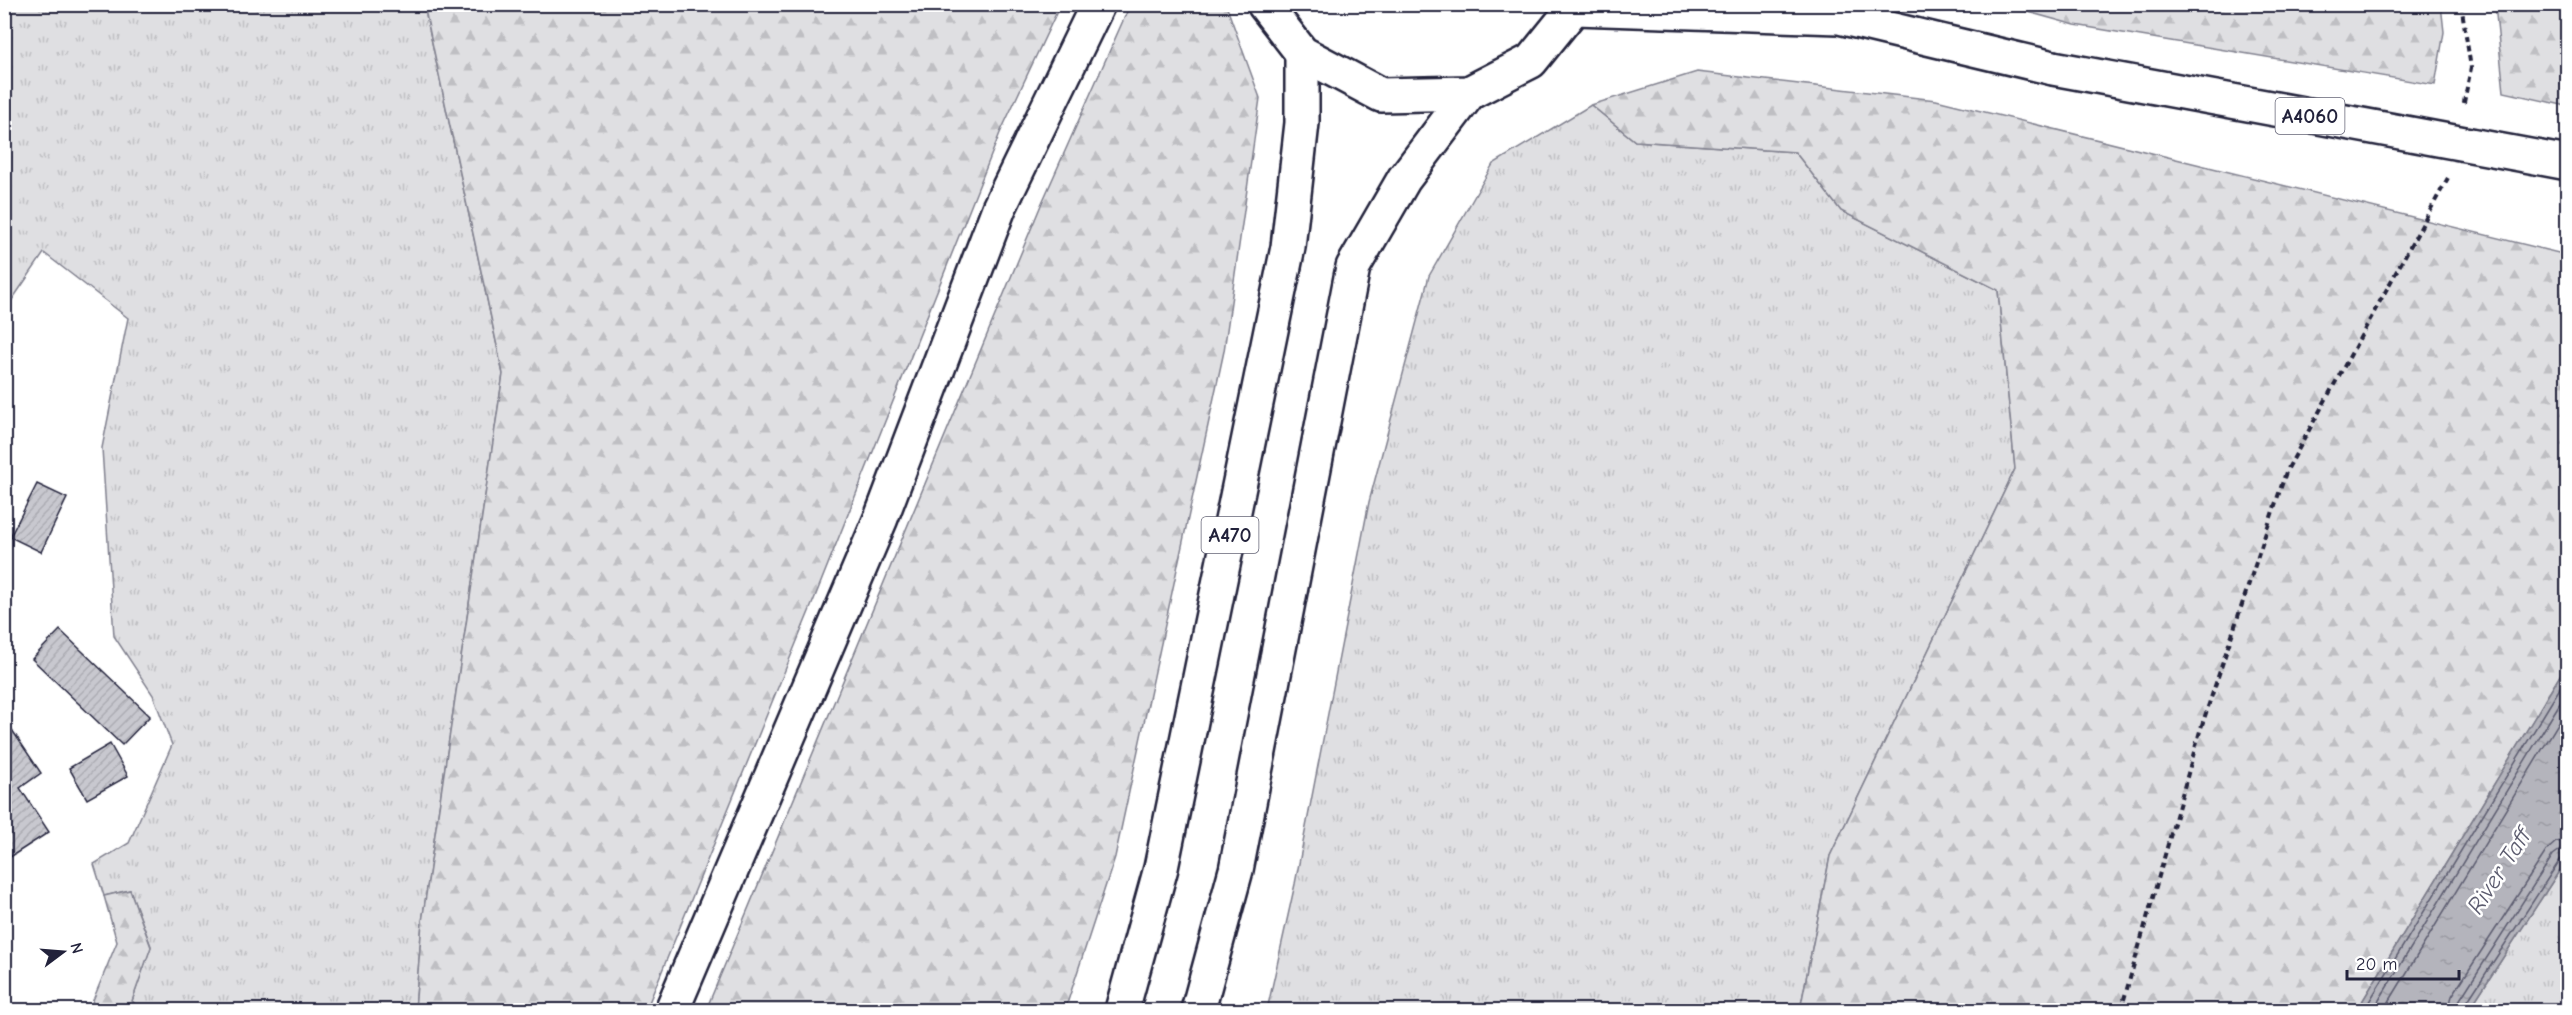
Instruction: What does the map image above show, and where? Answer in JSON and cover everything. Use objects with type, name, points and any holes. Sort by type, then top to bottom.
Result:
[{"type":"main road","points":[[672,1011],[881,518],[999,208],[1098,4]]},
{"type":"main road","points":[[1264,4],[1302,53],[1380,95],[1469,93],[1531,62],[1576,6]]},
{"type":"main road","name":"A4060","points":[[1576,6],[1830,10],[2053,68],[2568,163]]},
{"type":"main road","name":"A470","points":[[1122,1011],[1161,868],[1288,247],[1302,123],[1302,53]]},
{"type":"main road","points":[[1198,1011],[1236,870],[1353,267],[1404,179],[1469,93]]},
{"type":"path","points":[[2462,4],[2471,68],[2462,111]]},
{"type":"path","points":[[2121,1011],[2200,730],[2286,472],[2449,176],[2451,165]]},
{"type":"green space","points":[[5,5],[424,5],[503,374],[422,922],[415,1010],[141,1010],[132,1001],[151,946],[130,890],[104,896],[94,864],[129,843],[172,745],[153,695],[114,636],[102,448],[128,318],[44,253],[5,310]]},
{"type":"green space","points":[[424,5],[1060,5],[1000,133],[815,597],[646,1010],[415,1010],[422,922],[503,374]]},
{"type":"green space","points":[[1130,5],[1226,5],[1260,98],[1224,351],[1115,857],[1065,1010],[706,1010],[1041,205]]},
{"type":"green space","points":[[2003,5],[2441,5],[2444,32],[2435,85],[2075,25]]},
{"type":"green space","points":[[2495,5],[2567,5],[2567,106],[2504,92]]},
{"type":"green space","points":[[1697,72],[1936,100],[2567,255],[2567,664],[2357,1010],[1800,1010],[1830,856],[2015,469],[1998,290],[1841,211],[1795,152],[1635,141],[1591,105]]},
{"type":"green space","points":[[1591,105],[1635,141],[1795,152],[1841,211],[1998,290],[2015,469],[1830,856],[1800,1010],[1267,1010],[1295,884],[1369,502],[1429,276],[1493,164]]},
{"type":"green space","points":[[2567,859],[2567,1010],[2469,1010]]},
{"type":"green space","points":[[130,890],[151,947],[132,1001],[141,1010],[89,1010],[117,942],[104,896]]},
{"type":"water","name":"River Taff","points":[[2567,664],[2567,859],[2469,1010],[2357,1010]]},
{"type":"building","points":[[37,484],[67,498],[41,552],[10,537]]},
{"type":"building","points":[[60,630],[150,716],[122,745],[32,659]]},
{"type":"building","points":[[4,718],[41,773],[20,788],[49,832],[4,861]]},
{"type":"building","points":[[110,744],[128,776],[87,799],[69,768]]}]
